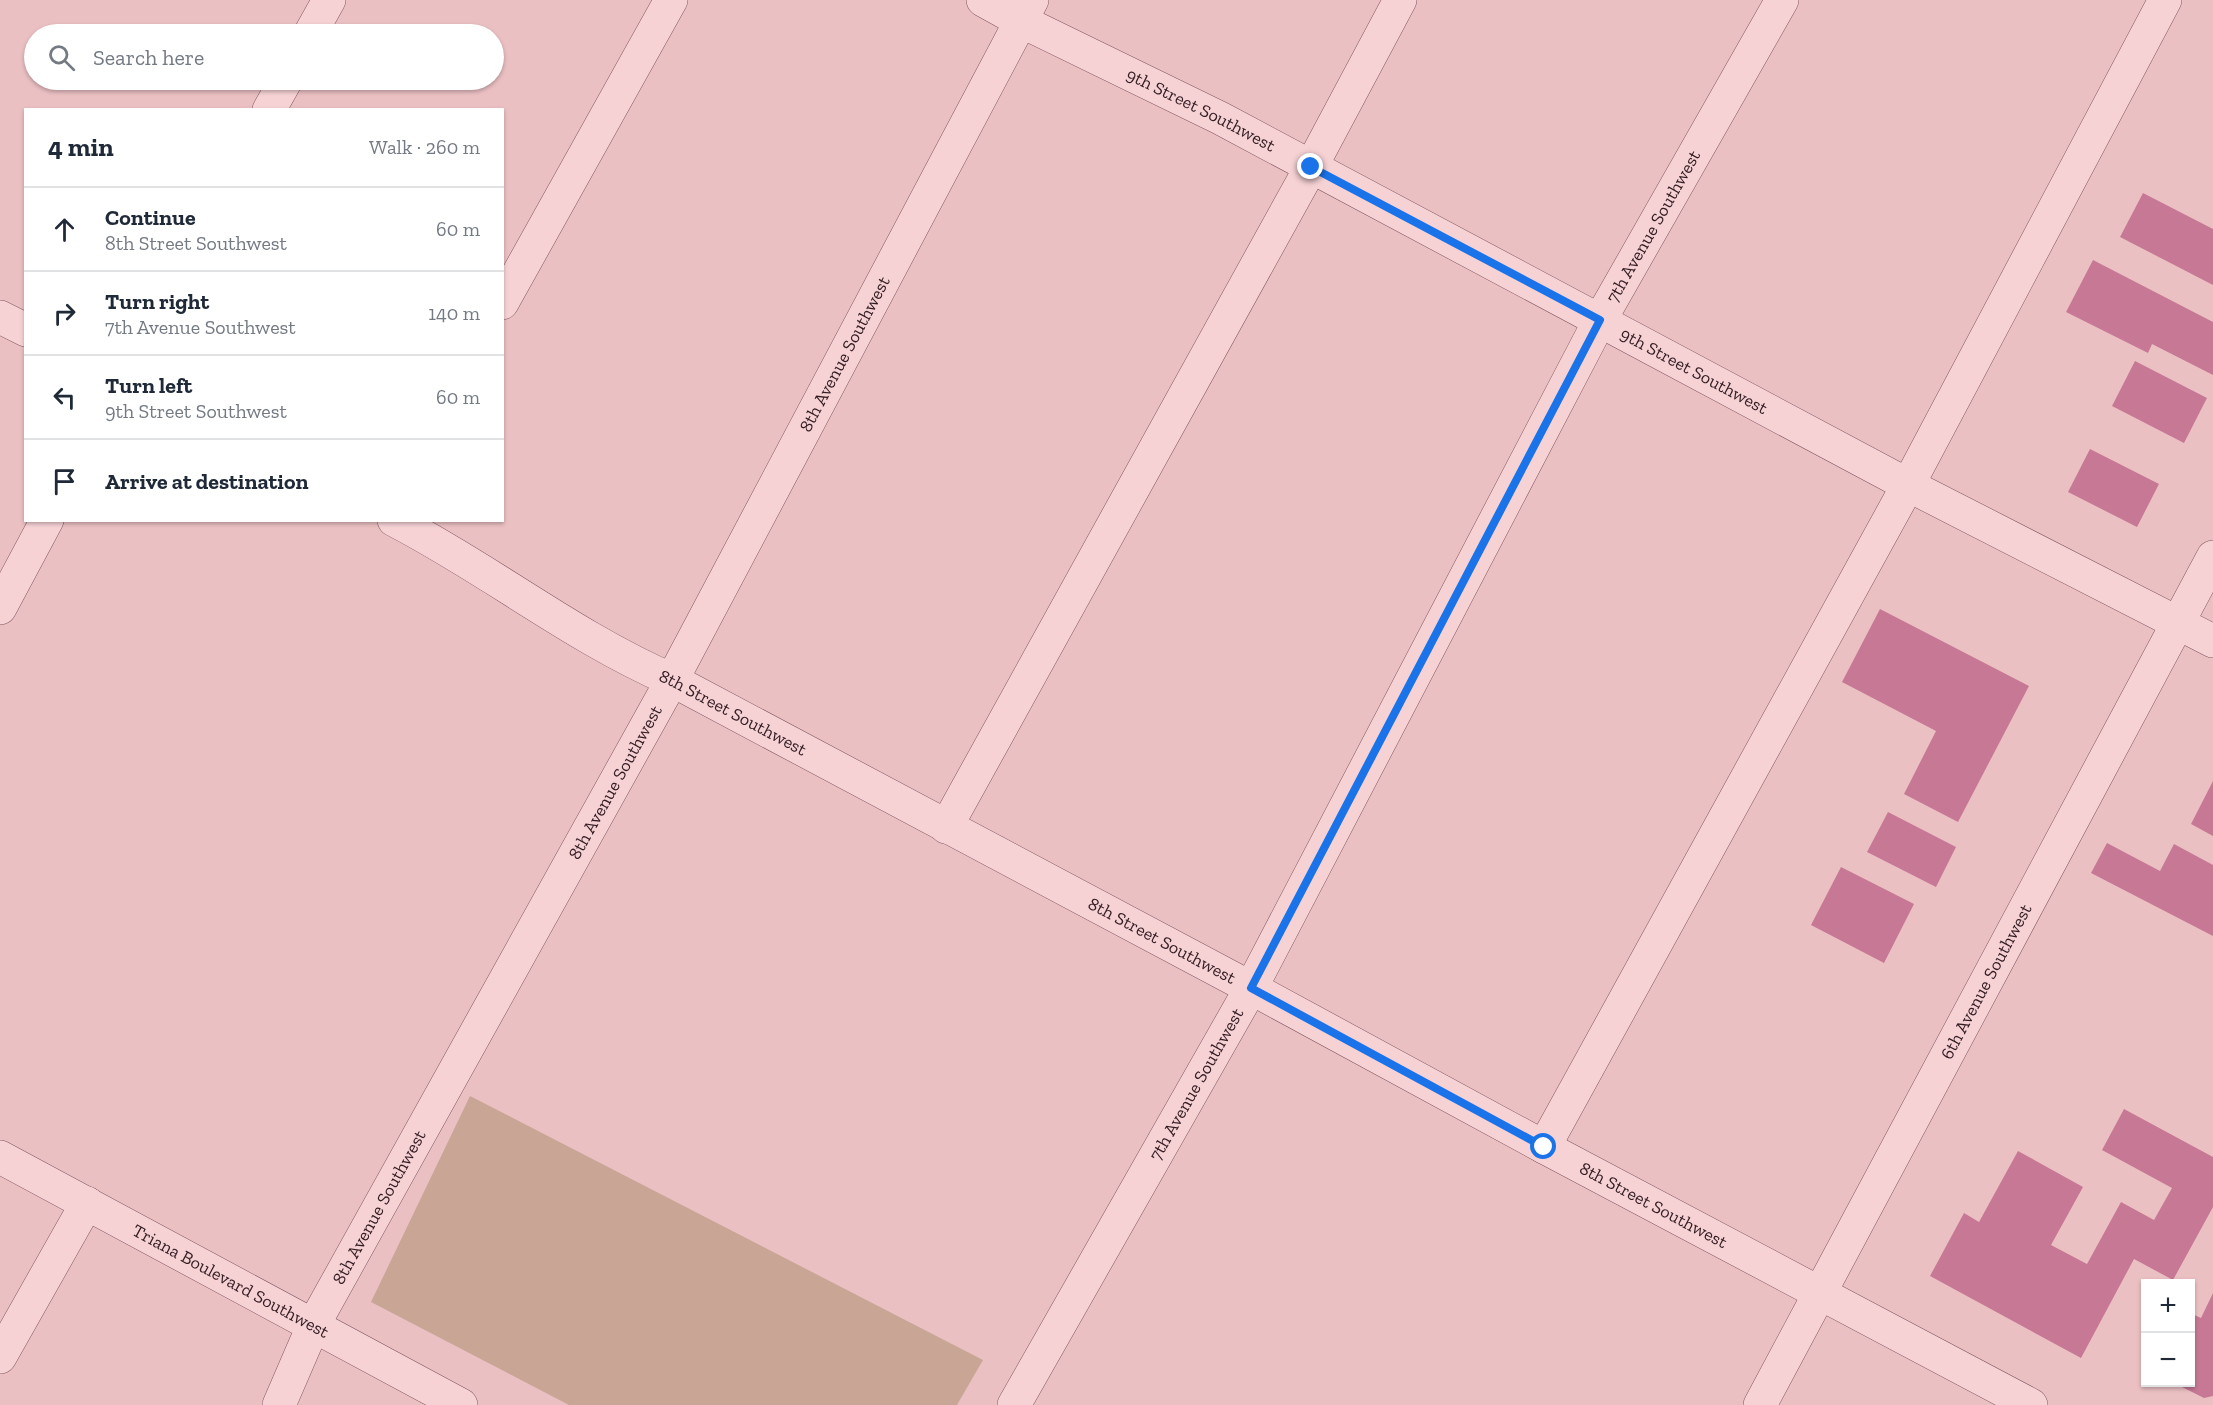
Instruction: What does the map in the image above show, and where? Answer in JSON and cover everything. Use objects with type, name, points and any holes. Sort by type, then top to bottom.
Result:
[{"type":"street","points":[[316,24],[329,0]]},
{"type":"street","points":[[504,299],[671,0]]},
{"type":"street","name":"9th Street Southwest","points":[[983,0],[1027,10],[1220,118],[1908,485],[2213,641]]},
{"type":"street","points":[[946,827],[1311,167],[1400,0]]},
{"type":"street","name":"7th Avenue Southwest","points":[[1014,1405],[1251,988],[1600,320],[1782,0]]},
{"type":"street","points":[[1544,1147],[1908,485],[2165,0]]},
{"type":"street","name":"8th Avenue Southwest","points":[[279,1405],[314,1324],[672,680],[1027,10]]},
{"type":"street","points":[[270,108],[280,90]]},
{"type":"street","points":[[0,317],[24,329]]},
{"type":"street","points":[[0,608],[46,522]]},
{"type":"street","name":"8th Street Southwest","points":[[397,522],[643,667],[672,680],[2031,1405]]},
{"type":"street","name":"6th Avenue Southwest","points":[[1760,1405],[2213,557]]},
{"type":"street","name":"Triana Boulevard Southwest","points":[[0,1157],[461,1405]]},
{"type":"street","points":[[0,1357],[87,1203]]},
{"type":"shaded area","points":[[470,1096],[983,1360],[957,1405],[569,1405],[371,1302]]},
{"type":"building","points":[[2143,193],[2213,229],[2213,285],[2120,237]]},
{"type":"building","points":[[2093,260],[2213,322],[2213,375],[2152,344],[2148,353],[2066,312]]},
{"type":"building","points":[[2135,361],[2207,398],[2184,443],[2112,406]]},
{"type":"building","points":[[2090,449],[2159,484],[2137,527],[2068,492]]},
{"type":"building","points":[[1880,609],[2029,686],[1958,822],[1904,794],[1936,731],[1842,682]]},
{"type":"building","points":[[2213,781],[2213,836],[2191,824]]},
{"type":"building","points":[[1888,812],[1956,847],[1936,887],[1867,852]]},
{"type":"building","points":[[2107,843],[2160,871],[2174,844],[2213,865],[2213,936],[2091,873]]},
{"type":"building","points":[[1841,867],[1914,904],[1884,963],[1811,925]]},
{"type":"building","points":[[2124,1109],[2213,1157],[2213,1207],[2174,1279],[2134,1259],[2081,1358],[1930,1276],[1964,1213],[1979,1222],[2018,1151],[2083,1187],[2051,1245],[2087,1264],[2121,1202],[2154,1220],[2172,1188],[2102,1150]]},
{"type":"building","points":[[2213,1293],[2213,1396],[2204,1398],[2182,1387],[2195,1387],[2195,1315],[2201,1318]]},
{"type":"route","points":[[1311,167],[1600,320],[1251,988],[1544,1147]]}]
